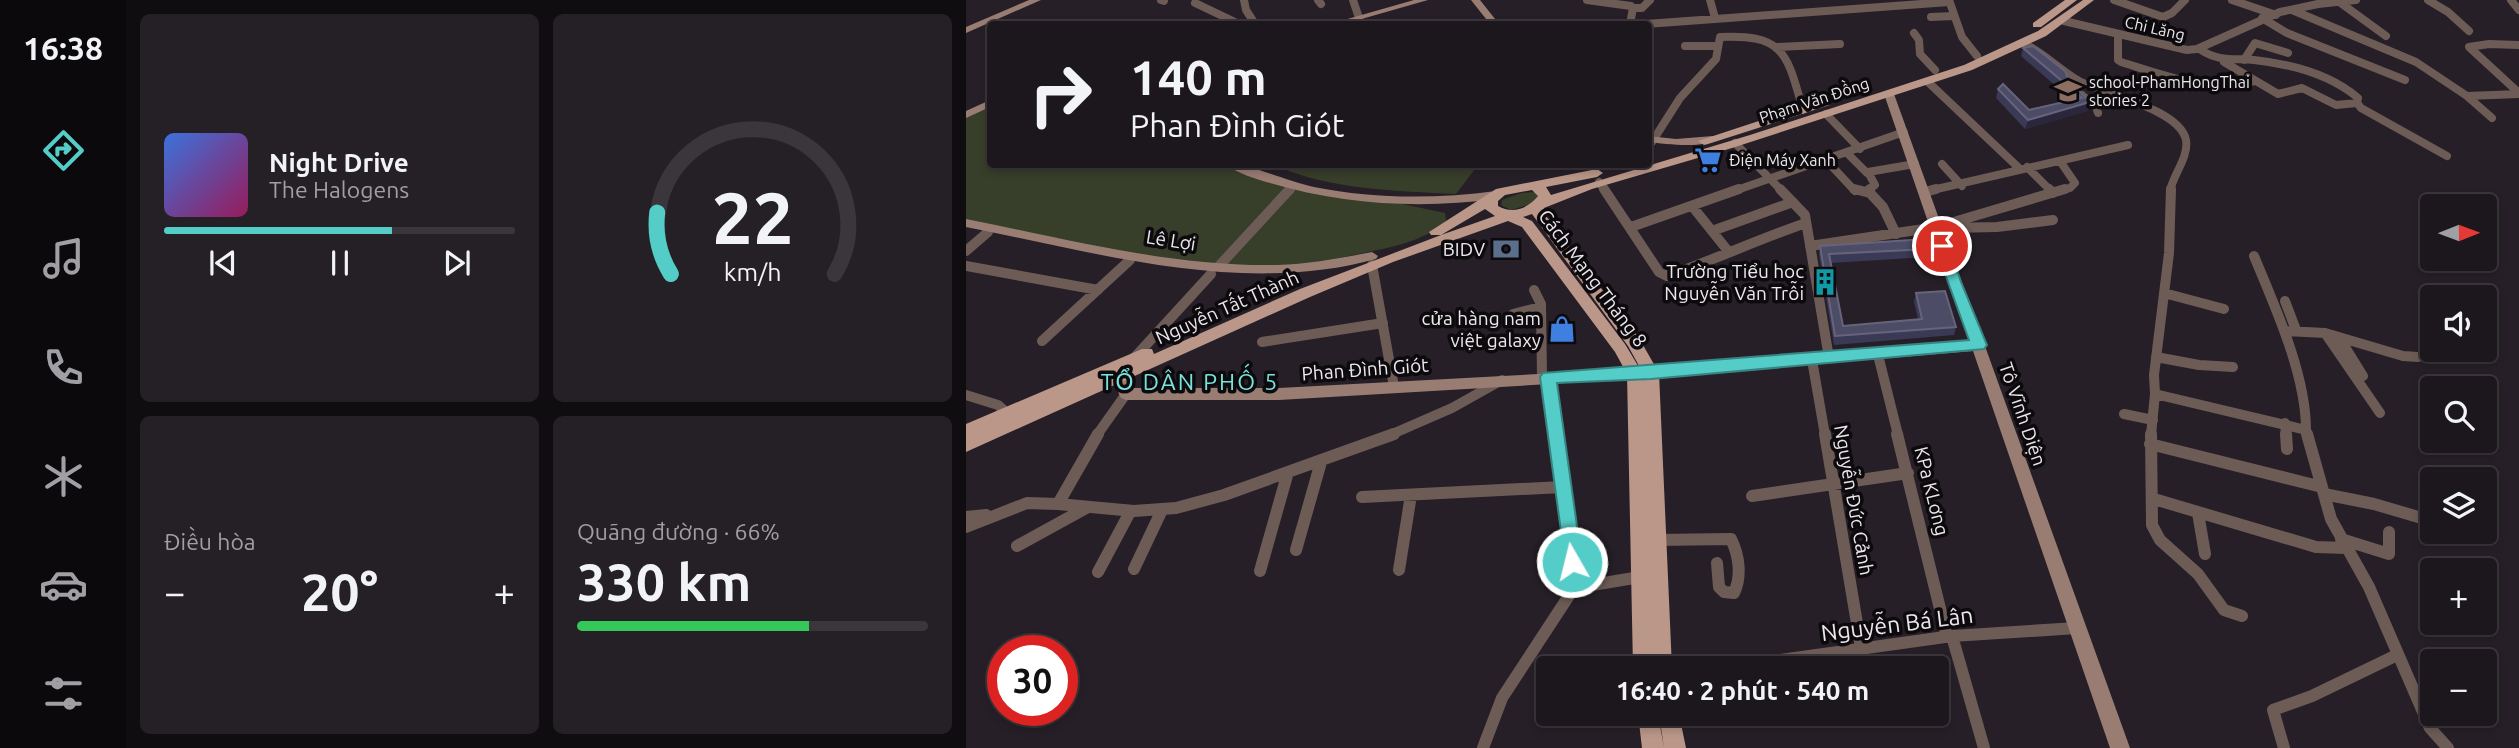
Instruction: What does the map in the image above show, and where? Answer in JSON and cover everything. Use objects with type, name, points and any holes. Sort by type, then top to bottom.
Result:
[{"type":"main road","name":"Phạm Văn Đồng","points":[[1652,164],[1734,143],[1826,114],[1977,56],[2026,32],[2072,0]]},
{"type":"main road","name":"Phạm Văn Đồng","points":[[1652,159],[1671,158],[1686,147],[1803,110],[1928,82],[1984,63],[2025,44],[2064,21],[2089,0]]},
{"type":"main road","points":[[1528,186],[1611,168]]},
{"type":"main road","name":"Phạm Văn Đồng","points":[[1509,216],[1641,168]]},
{"type":"main road","name":"Nguyễn Tất Thành","points":[[966,445],[1119,372],[1452,225],[1496,195],[1528,186]]},
{"type":"main road","name":"Cách Mạng Tháng 8","points":[[1528,186],[1538,187],[1545,193],[1544,200],[1537,206],[1539,217],[1634,342],[1643,373],[1656,540],[1661,656]]},
{"type":"main road","points":[[1496,195],[1491,202],[1491,208],[1498,214],[1509,216]]},
{"type":"main road","name":"Nguyễn Tất Thành","points":[[966,431],[1119,372],[1133,359],[1333,273],[1368,264],[1509,216]]},
{"type":"main road","name":"Cách Mạng Tháng 8","points":[[1509,216],[1527,223],[1620,348],[1643,373],[1640,577],[1643,656]]},
{"type":"main road","points":[[1650,726],[1653,748]]},
{"type":"main road","points":[[1671,726],[1675,748]]},
{"type":"street","points":[[969,26],[1037,0]]},
{"type":"street","points":[[1244,0],[1246,10],[1253,21]]},
{"type":"street","points":[[1353,0],[1359,18]]},
{"type":"street","points":[[1347,21],[1406,2],[1424,0]]},
{"type":"street","points":[[1475,0],[1492,21]]},
{"type":"street","points":[[1587,0],[1625,4],[1633,8],[1642,8],[1650,0]]},
{"type":"street","points":[[1710,0],[1715,18]]},
{"type":"street","points":[[2114,0],[2163,17],[2172,13],[2185,0]]},
{"type":"street","points":[[2232,0],[2252,3],[2276,15]]},
{"type":"street","name":"Chi Lăng","points":[[2064,21],[2188,50],[2201,50],[2262,18],[2338,1],[2357,0]]},
{"type":"street","points":[[2428,0],[2448,12],[2469,31]]},
{"type":"street","points":[[2511,0],[2519,10]]},
{"type":"street","points":[[1652,23],[1885,3],[1949,1],[1962,37],[1977,56]]},
{"type":"street","points":[[2338,1],[2386,36]]},
{"type":"street","points":[[1195,3],[1233,21]]},
{"type":"street","points":[[1631,21],[1633,8]]},
{"type":"street","points":[[2292,10],[2416,62],[2467,96],[2493,118]]},
{"type":"street","points":[[1931,17],[1954,16]]},
{"type":"street","points":[[2262,18],[2287,33],[2405,80]]},
{"type":"street","points":[[969,26],[987,33]]},
{"type":"street","points":[[1914,33],[1919,40],[1920,54],[1935,70]]},
{"type":"street","points":[[2118,34],[2118,60],[2121,62],[2211,86],[2232,87],[2255,81]]},
{"type":"street","points":[[1652,139],[1679,97],[1695,78],[1716,60],[1720,37],[1761,38],[1777,47],[1796,79],[1803,110]]},
{"type":"street","points":[[2244,60],[2255,43],[2288,53]]},
{"type":"street","points":[[1777,47],[1840,44]]},
{"type":"street","points":[[2025,44],[2044,53],[2067,73],[2084,83],[2155,112],[2176,124],[2184,134],[2187,146],[2170,190],[2170,236],[2156,357],[2150,444],[2154,499],[2152,524],[2160,540],[2198,574],[2224,610],[2242,616]]},
{"type":"street","points":[[2518,94],[2469,47],[2516,44],[2519,54]]},
{"type":"street","points":[[1685,46],[1717,47]]},
{"type":"street","points":[[2201,50],[2279,94],[2302,88],[2336,105],[2357,103],[2446,156]]},
{"type":"street","points":[[2224,62],[2244,60],[2307,72],[2356,95],[2357,103]]},
{"type":"street","points":[[2067,73],[2071,85],[2096,107],[2098,113]]},
{"type":"street","points":[[1928,82],[2053,193]]},
{"type":"street","name":"Tô Vĩnh Diện","points":[[1885,90],[1926,192],[1954,282],[1979,345],[2120,748]]},
{"type":"street","points":[[2467,96],[2518,94]]},
{"type":"street","points":[[966,115],[987,104]]},
{"type":"street","points":[[1826,114],[1860,149]]},
{"type":"street","points":[[1631,227],[1904,132]]},
{"type":"street","points":[[1652,141],[1713,139]]},
{"type":"street","points":[[1652,141],[1686,147]]},
{"type":"street","points":[[1652,142],[1671,158]]},
{"type":"street","points":[[1734,143],[1805,215],[1829,358]]},
{"type":"street","points":[[1926,192],[1962,186],[2023,168],[2128,145]]},
{"type":"street","points":[[1847,153],[1875,185],[1867,192]]},
{"type":"street","points":[[1826,160],[1856,191],[1867,192],[1883,207],[1896,234]]},
{"type":"street","points":[[1810,246],[1937,227],[2070,188],[2075,183],[2060,161]]},
{"type":"street","points":[[1867,173],[1915,164]]},
{"type":"street","points":[[1942,164],[1962,186]]},
{"type":"street","points":[[1239,168],[1292,187],[1402,199],[1447,201],[1496,195]]},
{"type":"street","points":[[1599,182],[1662,275],[1672,275],[1728,251],[1806,223]]},
{"type":"street","points":[[1133,359],[1292,187]]},
{"type":"street","points":[[1712,231],[1793,202]]},
{"type":"street","points":[[1692,206],[1728,251]]},
{"type":"street","points":[[1937,227],[1997,227],[2053,220]]},
{"type":"street","points":[[966,225],[1130,260],[1255,277],[1333,273]]},
{"type":"street","points":[[966,251],[990,230]]},
{"type":"street","name":"Lê Lợi","points":[[990,230],[1215,270],[1368,264]]},
{"type":"street","points":[[2254,256],[2290,330]]},
{"type":"street","points":[[1042,341],[1130,260]]},
{"type":"street","points":[[1368,264],[1383,323],[1394,387]]},
{"type":"street","points":[[966,266],[1098,290]]},
{"type":"street","points":[[1483,748],[1502,698],[1574,588],[1545,377],[1538,316],[1541,307],[1534,290]]},
{"type":"street","points":[[2164,293],[2224,309]]},
{"type":"street","points":[[2285,301],[2306,414],[2306,430],[2323,491],[2343,543],[2369,587],[2430,728],[2448,748]]},
{"type":"street","points":[[1513,314],[1541,307]]},
{"type":"street","points":[[1262,342],[1383,323]]},
{"type":"street","points":[[2290,330],[2325,333],[2403,356],[2418,357]]},
{"type":"street","points":[[2325,333],[2379,413]]},
{"type":"street","points":[[2339,337],[2363,376]]},
{"type":"street","name":"Phan Đình Giót","points":[[1126,394],[1279,394],[1643,373],[1979,345]]},
{"type":"street","name":"KPa KLơng","points":[[1878,355],[1950,637],[1984,748]]},
{"type":"street","points":[[2156,357],[2210,361],[2233,367]]},
{"type":"street","name":"Nguyễn Đức Cảnh","points":[[1812,360],[1861,646]]},
{"type":"street","points":[[1058,504],[1097,435],[1126,394],[1119,372]]},
{"type":"street","points":[[966,527],[1027,503],[1130,512],[1162,510],[1221,496],[1321,462],[1466,402],[1502,380]]},
{"type":"street","points":[[966,394],[998,405],[1007,413]]},
{"type":"street","points":[[2155,394],[2306,430]]},
{"type":"street","points":[[2124,414],[2152,420]]},
{"type":"street","points":[[2285,423],[2287,449]]},
{"type":"street","points":[[2150,444],[2420,517]]},
{"type":"street","points":[[1296,550],[1321,462]]},
{"type":"street","points":[[1260,571],[1288,472]]},
{"type":"street","points":[[1752,496],[1908,473]]},
{"type":"street","points":[[1362,497],[1562,487]]},
{"type":"street","points":[[1399,570],[1411,495]]},
{"type":"street","points":[[2154,499],[2316,547],[2343,543],[2389,554],[2389,532]]},
{"type":"street","points":[[1017,546],[1087,507]]},
{"type":"street","points":[[1134,569],[1162,510]]},
{"type":"street","points":[[1098,572],[1130,512]]},
{"type":"street","points":[[2198,513],[2205,554]]},
{"type":"street","points":[[966,517],[996,514]]},
{"type":"street","points":[[1656,540],[1731,539],[1735,547],[1738,583],[1734,593],[1724,592],[1719,587],[1717,564]]},
{"type":"street","points":[[1574,588],[1640,577]]},
{"type":"street","name":"Nguyễn Bá Lân","points":[[1799,656],[1861,646],[1950,637],[2077,628]]},
{"type":"street","points":[[2284,748],[2273,710],[2312,696],[2397,655]]},
{"type":"green space","points":[[987,105],[987,168],[1234,168],[1292,187],[1375,198],[1445,213],[1446,221],[1420,238],[1388,248],[1313,262],[1256,267],[1157,259],[966,223],[966,116]]},
{"type":"green space","points":[[1282,168],[1476,168],[1456,194],[1340,184]]},
{"type":"green space","points":[[1535,192],[1540,197],[1537,202],[1511,210],[1501,205],[1502,200],[1521,193]]},
{"type":"building","points":[[2033,46],[2065,71],[2069,81],[2090,102],[2028,120],[1998,89],[2003,84],[2029,110],[2082,98],[2023,48]]},
{"type":"building","points":[[1926,239],[1929,249],[1829,254],[1843,326],[1922,319],[1916,293],[1945,291],[1956,327],[1835,336],[1820,246]]},
{"type":"place","name":"school-PhamHongThai stories 2","points":[[2068,91]]},
{"type":"place","name":"Điện Máy Xanh","points":[[1708,160]]},
{"type":"place","name":"BIDV","points":[[1506,249]]},
{"type":"place","name":"Trường Tiểu học Nguyễn Văn Trỗi","points":[[1825,282]]},
{"type":"place","name":"cửa hàng nam việt galaxy","points":[[1562,329]]},
{"type":"district","name":"TỔ DÂN PHỐ 5","points":[[1190,382]]},
{"type":"route","points":[[1572,562],[1548,377],[1651,373],[1979,345],[1942,246]]}]
